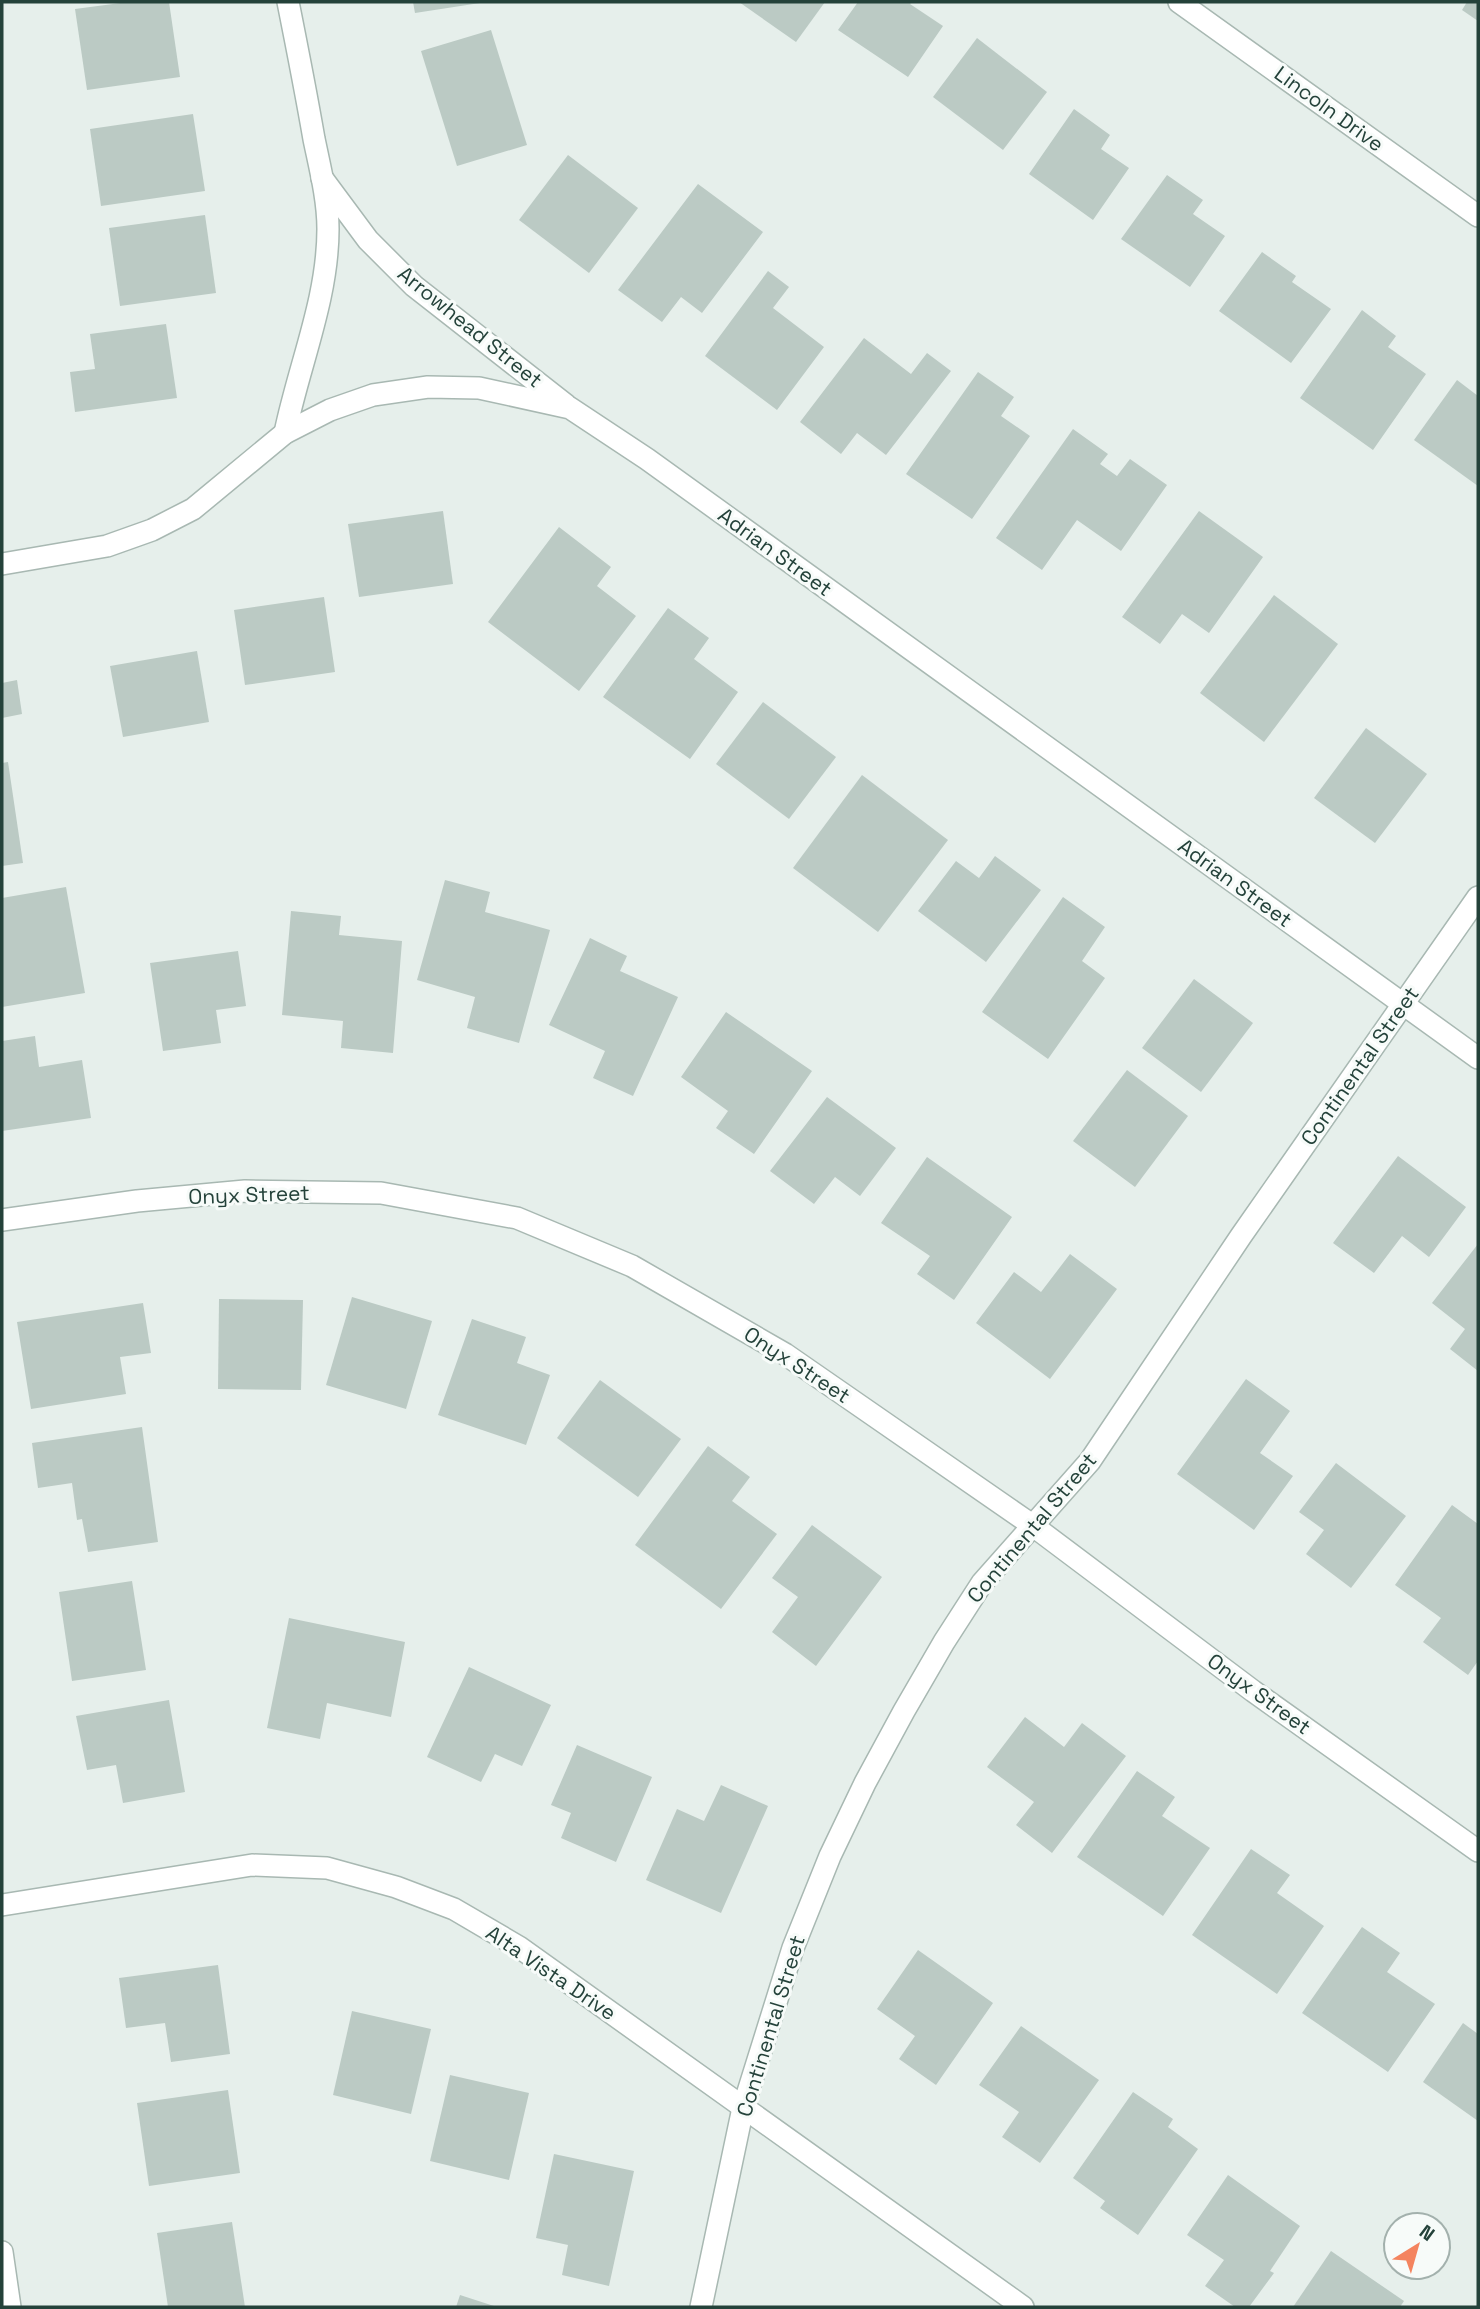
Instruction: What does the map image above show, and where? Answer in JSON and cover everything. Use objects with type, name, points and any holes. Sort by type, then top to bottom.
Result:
[{"type":"street","name":"Arrowhead Street","points":[[285,433],[294,388],[315,322],[324,273],[328,228],[288,2]]},
{"type":"street","name":"Lincoln Drive","points":[[1179,2],[1478,216]]},
{"type":"street","name":"Arrowhead Street","points":[[321,177],[368,240],[414,286],[570,408]]},
{"type":"street","name":"Adrian Street","points":[[2,564],[107,546],[152,530],[194,509],[285,433],[330,410],[373,395],[428,387],[480,388],[570,408],[647,459],[1478,1058]]},
{"type":"street","name":"Continental Street","points":[[701,2307],[743,2108],[793,1948],[830,1856],[866,1783],[944,1642],[982,1583],[1090,1461],[1478,897]]},
{"type":"street","name":"Onyx Street","points":[[2,1220],[137,1201],[246,1191],[381,1193],[517,1217],[632,1266],[785,1354],[1032,1525],[1253,1690],[1478,1851]]},
{"type":"street","name":"Alta Vista Drive","points":[[2,1905],[252,1865],[327,1868],[396,1887],[454,1909],[519,1947],[1023,2307]]},
{"type":"street","points":[[2,2252],[10,2307]]},
{"type":"building","points":[[128,2],[169,2],[180,77],[87,90],[75,9]]},
{"type":"building","points":[[413,2],[480,2],[480,3],[415,13]]},
{"type":"building","points":[[739,2],[825,2],[796,42]]},
{"type":"building","points":[[858,2],[912,2],[910,4],[943,26],[908,77],[838,30]]},
{"type":"building","points":[[1467,2],[1478,2],[1478,21],[1462,10]]},
{"type":"building","points":[[491,30],[527,145],[457,166],[421,51]]},
{"type":"building","points":[[977,38],[1047,92],[1003,150],[933,97]]},
{"type":"building","points":[[1074,109],[1110,135],[1101,149],[1129,168],[1093,220],[1029,174]]},
{"type":"building","points":[[193,114],[205,191],[101,206],[90,129]]},
{"type":"building","points":[[568,155],[638,208],[589,273],[519,220]]},
{"type":"building","points":[[1167,175],[1203,200],[1193,214],[1225,236],[1190,287],[1121,239]]},
{"type":"building","points":[[698,184],[763,232],[702,313],[681,297],[662,322],[618,290]]},
{"type":"building","points":[[205,215],[216,293],[120,306],[109,228]]},
{"type":"building","points":[[1262,252],[1296,276],[1292,282],[1331,309],[1291,363],[1219,311]]},
{"type":"building","points":[[768,271],[789,287],[773,308],[824,347],[777,410],[705,356]]},
{"type":"building","points":[[1362,310],[1396,336],[1388,347],[1426,374],[1373,450],[1300,398]]},
{"type":"building","points":[[166,324],[177,398],[75,412],[70,372],[95,369],[90,334]]},
{"type":"building","points":[[864,338],[911,374],[927,353],[951,371],[886,455],[857,433],[841,454],[800,422]]},
{"type":"building","points":[[978,372],[1014,397],[1001,416],[1030,436],[972,519],[906,474]]},
{"type":"building","points":[[1457,380],[1478,396],[1478,486],[1414,440]]},
{"type":"building","points":[[1073,429],[1108,454],[1100,464],[1117,476],[1130,459],[1167,485],[1121,551],[1077,520],[1042,570],[996,538]]},
{"type":"building","points":[[443,511],[453,584],[359,597],[348,524]]},
{"type":"building","points":[[1199,511],[1263,557],[1209,633],[1182,614],[1160,644],[1122,617]]},
{"type":"building","points":[[559,527],[611,567],[597,586],[636,616],[579,691],[488,622]]},
{"type":"building","points":[[1274,595],[1338,644],[1264,742],[1200,693]]},
{"type":"building","points":[[324,597],[335,672],[245,685],[234,610]]},
{"type":"building","points":[[668,608],[709,638],[694,659],[738,692],[690,759],[603,697]]},
{"type":"building","points":[[197,651],[209,722],[123,737],[110,666]]},
{"type":"building","points":[[17,680],[22,714],[2,718],[2,683]]},
{"type":"building","points":[[763,702],[836,757],[789,819],[716,764]]},
{"type":"building","points":[[1366,728],[1427,774],[1375,843],[1314,798]]},
{"type":"building","points":[[8,762],[23,863],[2,866],[2,763]]},
{"type":"building","points":[[862,775],[948,840],[878,932],[793,868]]},
{"type":"building","points":[[995,856],[1041,890],[986,962],[918,911],[956,861],[979,878]]},
{"type":"building","points":[[445,880],[490,892],[485,912],[550,930],[519,1043],[467,1028],[475,997],[417,980]]},
{"type":"building","points":[[66,887],[85,993],[2,1007],[2,898]]},
{"type":"building","points":[[1063,897],[1105,927],[1082,961],[1105,978],[1048,1059],[982,1012]]},
{"type":"building","points":[[291,911],[341,916],[339,935],[402,941],[393,1053],[341,1048],[343,1021],[282,1015]]},
{"type":"building","points":[[590,938],[627,956],[620,971],[678,997],[633,1096],[593,1078],[605,1051],[549,1025]]},
{"type":"building","points":[[238,951],[246,1006],[216,1010],[221,1043],[163,1051],[150,963]]},
{"type":"building","points":[[1194,979],[1253,1023],[1201,1092],[1142,1048]]},
{"type":"building","points":[[726,1012],[812,1071],[754,1154],[716,1128],[728,1111],[681,1077]]},
{"type":"building","points":[[35,1036],[39,1067],[82,1060],[91,1118],[2,1131],[2,1041]]},
{"type":"building","points":[[1127,1070],[1188,1116],[1135,1187],[1073,1141]]},
{"type":"building","points":[[827,1097],[896,1148],[860,1196],[835,1177],[814,1204],[770,1171]]},
{"type":"building","points":[[1398,1156],[1466,1207],[1429,1257],[1402,1236],[1374,1273],[1333,1243]]},
{"type":"building","points":[[927,1157],[1012,1217],[954,1300],[917,1274],[930,1256],[881,1223]]},
{"type":"building","points":[[1478,1244],[1478,1371],[1450,1349],[1465,1329],[1432,1303]]},
{"type":"building","points":[[1070,1254],[1117,1289],[1050,1379],[976,1323],[1014,1272],[1041,1292]]},
{"type":"building","points":[[352,1297],[432,1321],[406,1409],[326,1385]]},
{"type":"building","points":[[219,1299],[303,1300],[301,1390],[218,1389]]},
{"type":"building","points":[[143,1303],[151,1353],[120,1357],[126,1394],[31,1409],[17,1322]]},
{"type":"building","points":[[472,1319],[526,1337],[517,1363],[550,1375],[526,1445],[438,1415]]},
{"type":"building","points":[[1246,1379],[1290,1411],[1260,1453],[1293,1476],[1254,1530],[1177,1474]]},
{"type":"building","points":[[600,1380],[681,1439],[638,1497],[557,1438]]},
{"type":"building","points":[[142,1427],[158,1542],[88,1552],[82,1519],[77,1520],[72,1483],[38,1488],[32,1443]]},
{"type":"building","points":[[708,1446],[750,1477],[732,1501],[777,1534],[721,1609],[635,1545]]},
{"type":"building","points":[[1336,1463],[1406,1516],[1351,1588],[1306,1554],[1324,1530],[1299,1512]]},
{"type":"building","points":[[1452,1505],[1478,1524],[1478,1661],[1468,1675],[1423,1642],[1441,1618],[1395,1585]]},
{"type":"building","points":[[812,1525],[882,1577],[816,1666],[772,1632],[798,1597],[772,1578]]},
{"type":"building","points":[[132,1581],[146,1670],[72,1681],[59,1592]]},
{"type":"building","points":[[289,1618],[405,1642],[391,1717],[327,1703],[320,1739],[267,1728]]},
{"type":"building","points":[[469,1667],[551,1705],[522,1766],[495,1754],[481,1782],[427,1757]]},
{"type":"building","points":[[169,1700],[185,1792],[123,1803],[116,1765],[87,1770],[76,1716]]},
{"type":"building","points":[[1025,1717],[1064,1747],[1082,1723],[1126,1756],[1052,1853],[1016,1825],[1034,1802],[987,1767]]},
{"type":"building","points":[[577,1745],[652,1777],[616,1862],[561,1838],[571,1813],[551,1805]]},
{"type":"building","points":[[1137,1771],[1175,1797],[1162,1816],[1210,1848],[1163,1916],[1077,1857]]},
{"type":"building","points":[[721,1785],[768,1806],[721,1913],[646,1880],[677,1809],[704,1821]]},
{"type":"building","points":[[1251,1849],[1290,1875],[1277,1893],[1324,1926],[1277,1994],[1192,1935]]},
{"type":"building","points":[[1362,1927],[1400,1953],[1387,1972],[1435,2004],[1388,2072],[1302,2013]]},
{"type":"building","points":[[918,1950],[993,2003],[936,2085],[899,2059],[915,2036],[877,2009]]},
{"type":"building","points":[[218,1965],[230,2054],[171,2062],[165,2023],[126,2028],[119,1978]]},
{"type":"building","points":[[352,2011],[431,2029],[411,2114],[333,2095]]},
{"type":"building","points":[[1463,2023],[1478,2034],[1478,2121],[1423,2082]]},
{"type":"building","points":[[1021,2026],[1099,2080],[1040,2163],[1002,2137],[1019,2112],[979,2085]]},
{"type":"building","points":[[450,2075],[529,2093],[509,2180],[430,2161]]},
{"type":"building","points":[[228,2090],[240,2173],[149,2186],[137,2103]]},
{"type":"building","points":[[1133,2092],[1173,2119],[1168,2127],[1198,2149],[1138,2235],[1100,2208],[1105,2201],[1073,2178]]},
{"type":"building","points":[[554,2154],[634,2171],[609,2286],[562,2275],[568,2245],[536,2238]]},
{"type":"building","points":[[1228,2175],[1300,2226],[1270,2271],[1274,2273],[1249,2307],[1235,2307],[1205,2286],[1224,2260],[1187,2235]]},
{"type":"building","points":[[232,2222],[245,2307],[168,2307],[157,2233]]},
{"type":"building","points":[[1331,2251],[1404,2301],[1400,2307],[1293,2307]]},
{"type":"building","points":[[460,2295],[497,2307],[456,2307]]}]
